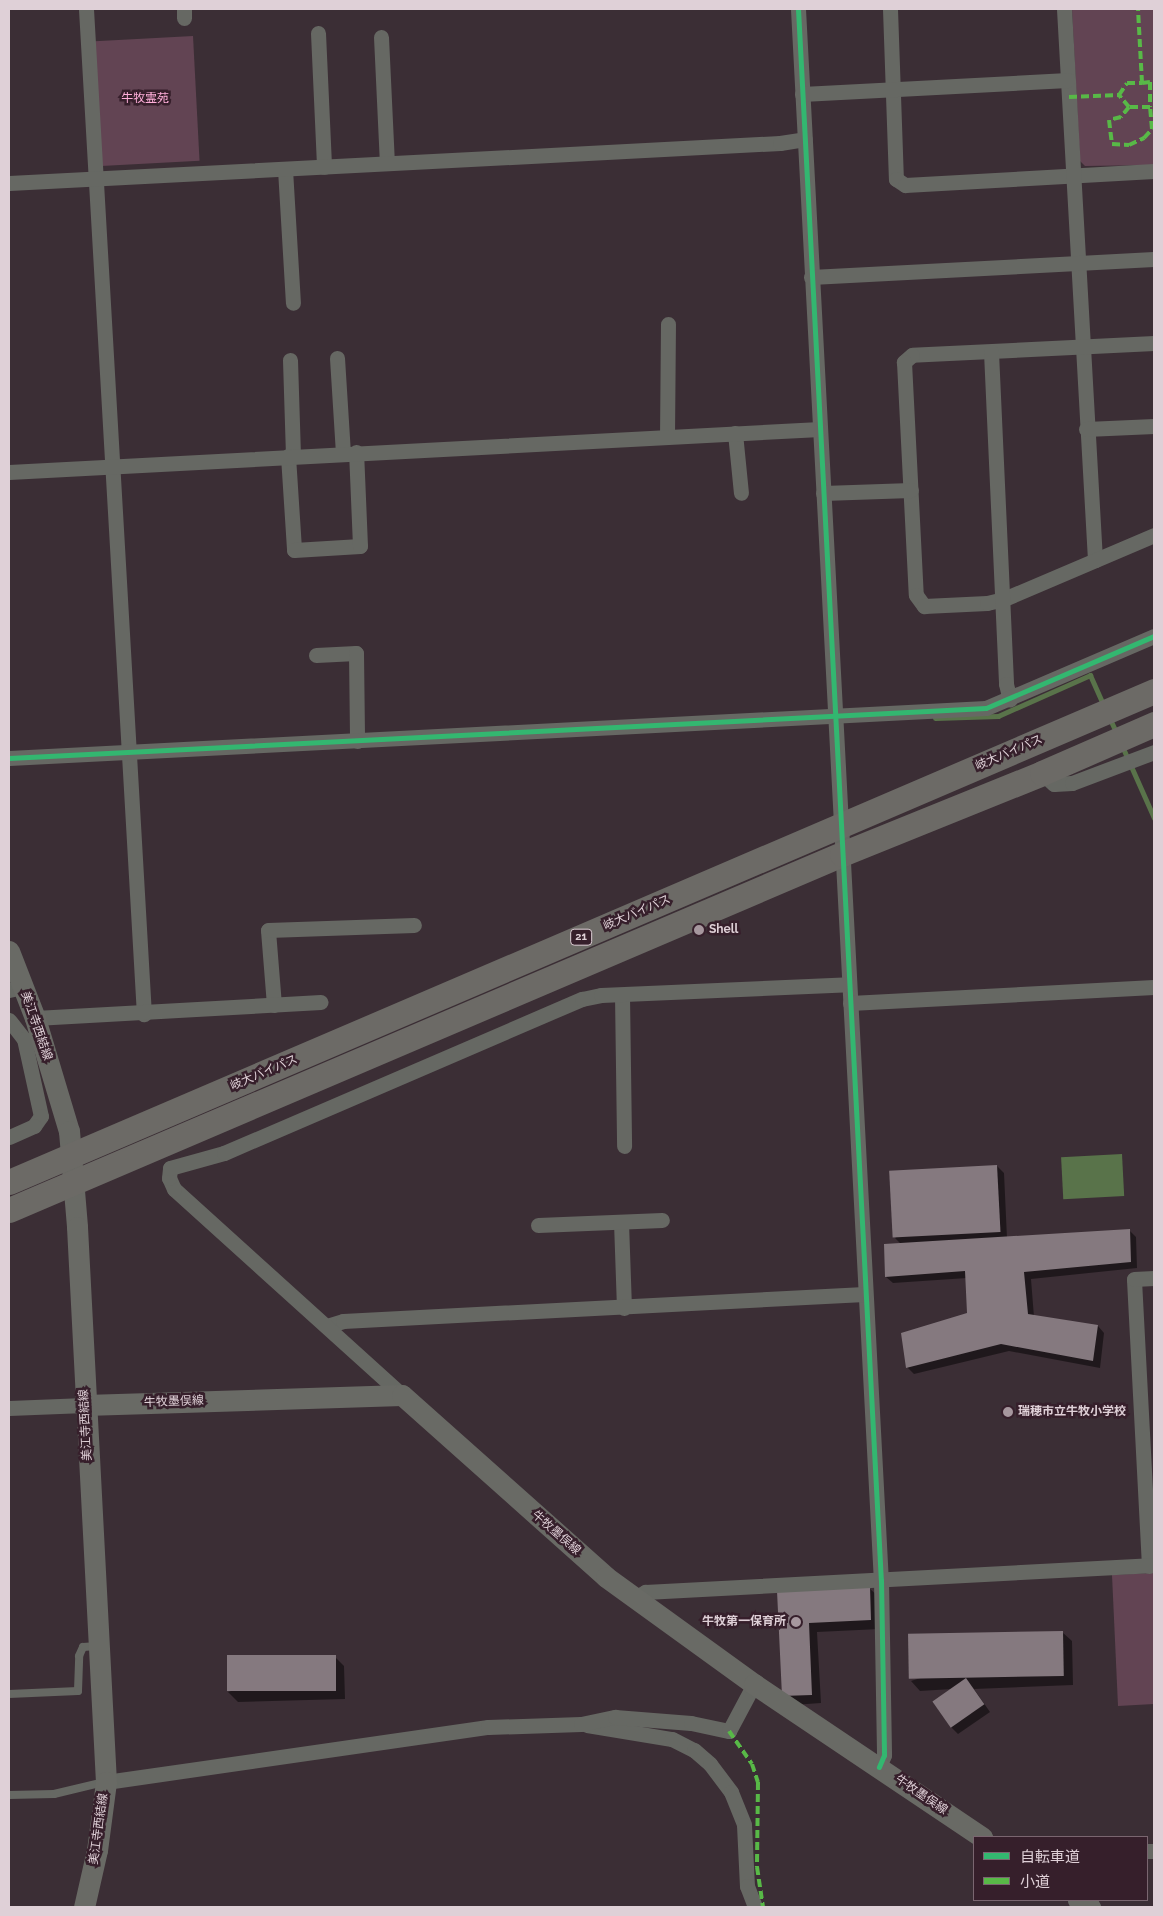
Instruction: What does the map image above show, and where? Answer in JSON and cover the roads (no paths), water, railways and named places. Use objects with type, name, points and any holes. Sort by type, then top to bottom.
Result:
[{"type":"highway","name":"岐大バイパス","points":[[9,1182],[1154,691]]},
{"type":"highway","name":"21","points":[[9,1210],[74,1185],[842,854],[1042,774],[1154,724]]},
{"type":"main road","name":"美江寺西結線","points":[[9,951],[15,988],[35,1018],[69,1131],[74,1185],[106,1782],[97,1850],[84,1907]]},
{"type":"main road","name":"牛牧墨俣線","points":[[85,1405],[402,1395],[606,1577],[754,1684],[981,1836]]},
{"type":"street","points":[[86,9],[94,178],[113,465],[144,1014]]},
{"type":"street","points":[[798,9],[864,1294],[881,1580],[884,1755],[879,1767]]},
{"type":"street","points":[[890,9],[891,89],[896,178],[905,185],[1154,171]]},
{"type":"street","points":[[1064,9],[1081,347],[1095,560]]},
{"type":"street","points":[[318,33],[324,167]]},
{"type":"street","points":[[381,37],[387,163]]},
{"type":"street","points":[[802,94],[1068,80]]},
{"type":"street","points":[[9,183],[780,143],[805,139]]},
{"type":"street","points":[[285,169],[293,303]]},
{"type":"street","points":[[811,277],[1154,259]]},
{"type":"street","points":[[667,436],[668,324]]},
{"type":"street","points":[[1154,343],[912,355],[904,362],[916,595],[924,606],[987,603],[1004,599],[1154,535]]},
{"type":"street","points":[[991,352],[1004,599],[1006,684],[1010,700]]},
{"type":"street","points":[[290,360],[294,550],[360,546],[337,358]]},
{"type":"street","points":[[1086,429],[1154,426]]},
{"type":"street","points":[[9,472],[820,429]]},
{"type":"street","points":[[735,433],[741,493]]},
{"type":"street","points":[[823,493],[911,490]]},
{"type":"street","points":[[9,758],[986,708],[1010,700],[1154,636]]},
{"type":"street","points":[[316,655],[356,653],[357,741]]},
{"type":"street","points":[[1042,774],[1054,784],[1072,783],[1154,752]]},
{"type":"street","points":[[274,1005],[268,930],[414,924]]},
{"type":"street","points":[[402,1395],[174,1190],[169,1178],[170,1168],[224,1153],[582,999],[622,994],[849,984]]},
{"type":"street","points":[[850,1003],[1154,987]]},
{"type":"street","points":[[621,1141],[622,994]]},
{"type":"street","points":[[35,1018],[144,1014],[321,1002]]},
{"type":"street","points":[[9,1020],[24,1039],[41,1116],[34,1126],[9,1137]]},
{"type":"street","points":[[538,1225],[662,1220]]},
{"type":"street","points":[[621,1222],[624,1308]]},
{"type":"street","points":[[635,1598],[645,1592],[1152,1565],[1134,1279],[1154,1278]]},
{"type":"street","points":[[327,1326],[343,1321],[624,1308],[864,1294]]},
{"type":"street","points":[[9,1408],[85,1405]]},
{"type":"street","points":[[106,1782],[488,1727],[581,1724],[615,1717],[691,1723],[729,1731],[754,1684]]},
{"type":"street","points":[[581,1724],[672,1739],[694,1750],[710,1764],[731,1792],[744,1826],[747,1886],[755,1907]]},
{"type":"lane","points":[[9,1694],[78,1691],[79,1656],[84,1647],[98,1646]]},
{"type":"lane","points":[[9,1795],[54,1794],[106,1782]]},
{"type":"waterway","points":[[935,718],[998,716],[1090,675],[1103,704]]},
{"type":"waterway","points":[[1109,717],[1117,734]]},
{"type":"waterway","points":[[1122,746],[1154,818]]},
{"type":"place","name":"Shell","points":[[699,930]]},
{"type":"place","name":"瑞穂市立牛牧小学校","points":[[1008,1412]]},
{"type":"place","name":"牛牧第一保育所","points":[[796,1622]]},
{"type":"park label","name":"牛牧霊苑","points":[[145,99]]}]
